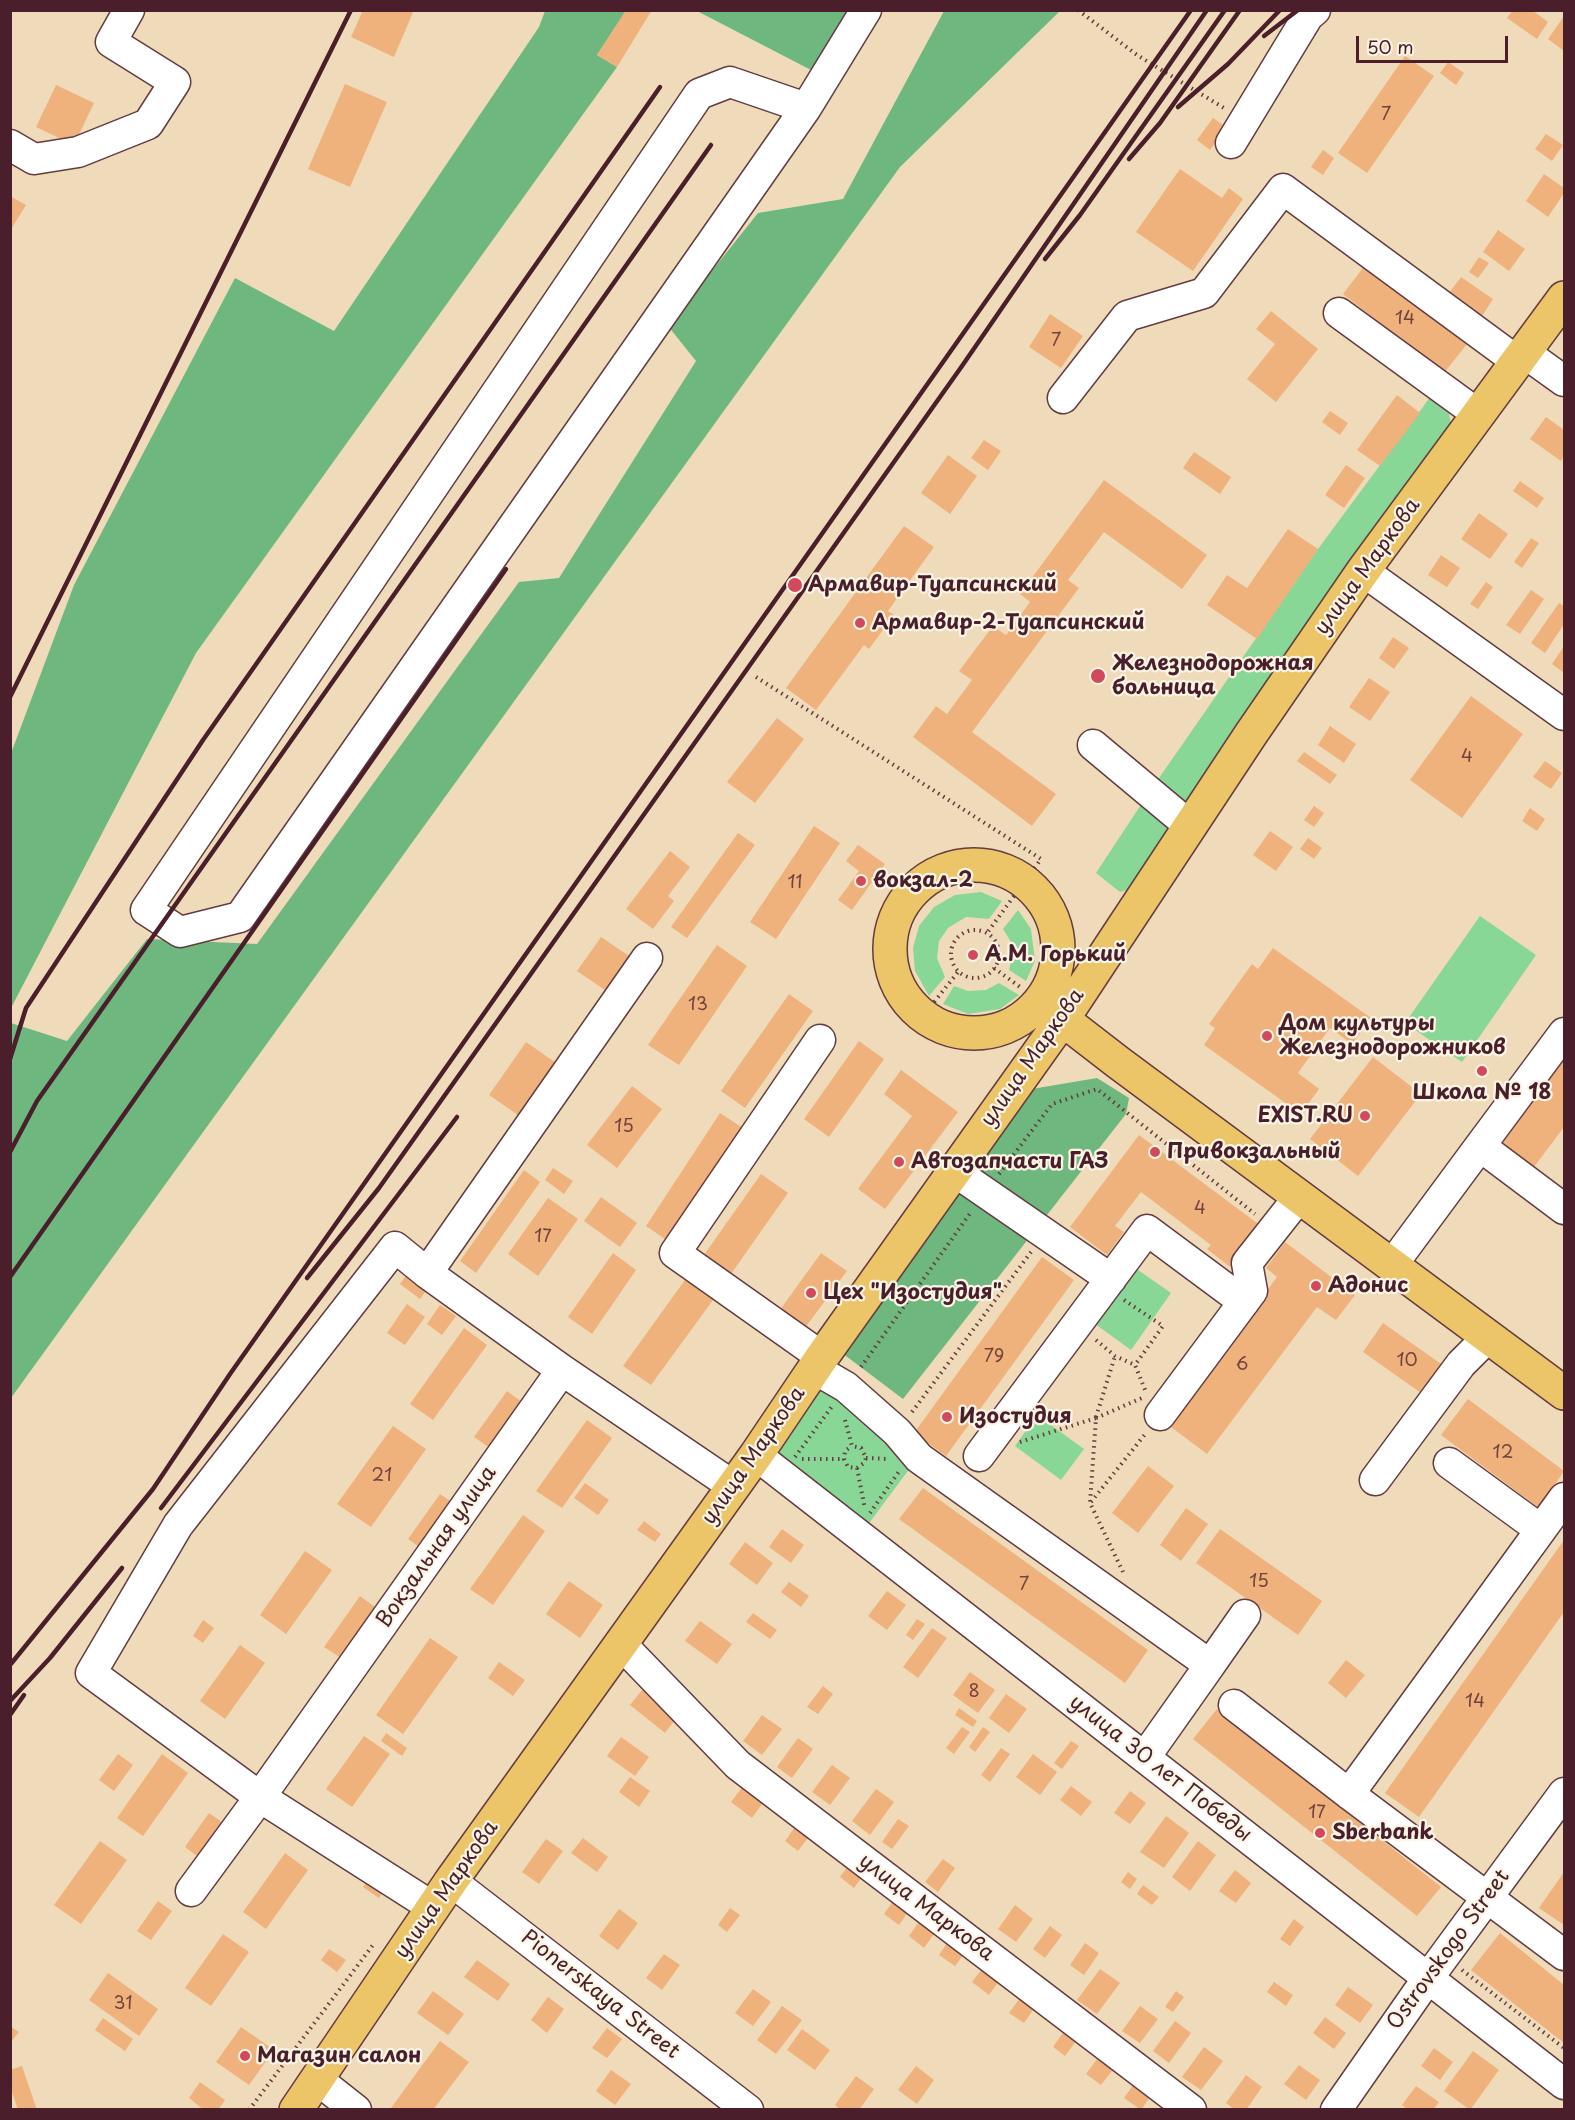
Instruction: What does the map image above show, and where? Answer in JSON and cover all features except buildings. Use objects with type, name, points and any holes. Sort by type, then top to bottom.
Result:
[{"type":"main road","name":"улица Маркова","points":[[296,2109],[443,1894],[756,1455],[954,1171],[1051,1011],[1190,826],[1363,571],[1564,298]]},
{"type":"main road","points":[[976,864],[1002,868],[1026,881],[1042,897],[1053,917],[1058,938],[1058,961],[1052,983],[1051,1011],[1021,1019],[997,1030],[971,1033],[946,1028],[923,1016],[905,997],[893,973],[890,947],[894,921],[907,897],[926,879],[950,867],[976,864]]},
{"type":"main road","points":[[1051,1011],[1564,1393]]},
{"type":"street","points":[[10,145],[34,159],[78,152],[148,124],[175,82],[111,42],[129,10]]},
{"type":"street","points":[[806,108],[730,82],[699,94],[146,910],[180,932],[240,917],[806,108],[866,10]]},
{"type":"street","points":[[1238,132],[1308,16],[1315,10]]},
{"type":"street","points":[[1063,398],[1127,316],[1204,293],[1283,189],[1522,358],[1564,381]]},
{"type":"street","points":[[1338,313],[1479,415]]},
{"type":"street","points":[[1363,571],[1564,715]]},
{"type":"street","points":[[1093,745],[1190,826]]},
{"type":"street","points":[[647,958],[427,1273],[562,1370],[733,1486]]},
{"type":"street","points":[[1392,1265],[1564,1033]]},
{"type":"street","points":[[820,1040],[675,1253],[819,1363],[846,1387],[897,1446],[919,1458],[1210,1665]]},
{"type":"street","points":[[1480,1146],[1564,1209]]},
{"type":"street","points":[[954,1171],[1045,1233],[1108,1283]]},
{"type":"street","points":[[1154,1405],[1252,1291],[1247,1263],[1299,1197]]},
{"type":"street","points":[[979,1456],[1147,1230],[1244,1302]]},
{"type":"street","name":"Pionerskaya Street","points":[[427,1273],[395,1247],[178,1525],[91,1673],[260,1797],[443,1894],[748,2109]]},
{"type":"street","points":[[1375,1479],[1461,1364],[1488,1337]]},
{"type":"street","name":"Вокзальная улица","points":[[191,1892],[562,1370]]},
{"type":"street","name":"улица 30 лет Победы","points":[[756,1455],[1564,2084]]},
{"type":"street","points":[[1449,1463],[1541,1530]]},
{"type":"street","points":[[1349,1794],[1564,1498]]},
{"type":"street","points":[[1145,1757],[1245,1616]]},
{"type":"street","name":"улица Маркова","points":[[621,1644],[738,1765],[1191,2109]]},
{"type":"street","points":[[1234,1705],[1564,1956]]},
{"type":"street","name":"Ostrovskogo Street","points":[[1336,2109],[1428,1978],[1564,1793]]},
{"type":"street","points":[[318,2080],[356,2109]]},
{"type":"path","points":[[1078,10],[1238,132]]},
{"type":"path","points":[[756,677],[1041,859],[987,933]]},
{"type":"path","points":[[970,930],[987,933],[995,940],[999,949],[999,959],[994,968],[981,977],[965,976],[958,972],[951,956],[951,947],[955,939],[970,930]]},
{"type":"path","points":[[994,968],[1051,1011]]},
{"type":"path","points":[[923,1016],[958,972]]},
{"type":"path","points":[[866,1458],[861,1448],[852,1446],[845,1451],[844,1458],[848,1467],[857,1468],[864,1463],[866,1458],[897,1446],[1045,1233]]},
{"type":"path","points":[[1108,1283],[1163,1326],[1135,1365]]},
{"type":"path","points":[[1077,1324],[1115,1356],[1135,1365],[1154,1405],[1090,1503]]},
{"type":"path","points":[[1115,1356],[1096,1418],[1090,1503],[1125,1577]]},
{"type":"path","points":[[839,1396],[793,1459],[844,1458]]},
{"type":"path","points":[[844,1416],[852,1446]]},
{"type":"path","points":[[979,1456],[1096,1418]]},
{"type":"path","points":[[857,1468],[866,1518]]},
{"type":"path","points":[[866,1518],[901,1470]]},
{"type":"path","points":[[857,1510],[866,1518]]},
{"type":"green space","points":[[545,11],[626,11],[597,55],[617,67],[196,653],[11,1008],[10,756],[74,585],[235,278],[334,331],[539,27]]},
{"type":"green space","points":[[697,11],[849,11],[811,70]]},
{"type":"green space","points":[[944,11],[1060,11],[900,167],[11,1398],[11,1023],[67,1041],[147,939],[257,944],[519,582],[559,578],[696,361],[668,326],[758,213],[843,199]]},
{"type":"green space","points":[[1431,396],[1447,405],[1451,423],[1134,888],[1120,892],[1096,873],[1150,791],[1318,549]]},
{"type":"green space","points":[[981,892],[1002,901],[989,919],[966,917],[948,928],[939,941],[937,958],[945,977],[929,996],[915,971],[913,948],[919,926],[934,907],[955,895]]},
{"type":"green space","points":[[1018,910],[1031,929],[1035,961],[1026,981],[1009,970],[1012,957],[1011,942],[1003,929]]},
{"type":"green space","points":[[1480,916],[1536,955],[1462,1062],[1405,1023]]},
{"type":"green space","points":[[999,983],[1019,995],[1000,1009],[968,1014],[943,1004],[954,986],[968,991],[986,990]]},
{"type":"green space","points":[[1097,1078],[1129,1098],[1126,1114],[903,1399],[842,1353],[1032,1089]]},
{"type":"green space","points":[[1131,1265],[1171,1293],[1131,1350],[1091,1321]]},
{"type":"green space","points":[[818,1384],[839,1387],[913,1464],[867,1526],[779,1461],[773,1443]]},
{"type":"green space","points":[[1037,1415],[1084,1449],[1061,1480],[1015,1446]]},
{"type":"railway","points":[[10,697],[351,10]]},
{"type":"railway","points":[[10,1665],[153,1489],[230,1374],[1191,10]]},
{"type":"railway","points":[[307,1278],[379,1188],[962,366],[1207,10]]},
{"type":"railway","points":[[1045,259],[1080,215],[1225,10]]},
{"type":"railway","points":[[1129,159],[1160,123],[1240,10]]},
{"type":"railway","points":[[1178,107],[1228,64],[1280,10]]},
{"type":"railway","points":[[1264,36],[1298,10]]},
{"type":"railway","points":[[10,1059],[26,1008],[203,740],[660,87]]},
{"type":"railway","points":[[10,1152],[37,1101],[711,145]]},
{"type":"railway","points":[[10,1277],[506,569]]},
{"type":"railway","points":[[161,1508],[457,1117]]},
{"type":"railway","points":[[10,1701],[50,1658],[122,1568]]},
{"type":"railway","points":[[10,1715],[24,1695]]},
{"type":"place","name":"Армавир-Туапсинский","points":[[795,585]]},
{"type":"place","name":"Армавир-2-Туапсинский","points":[[860,623]]},
{"type":"place","name":"Железнодорожная больница","points":[[1098,676]]},
{"type":"place","name":"вокзал-2","points":[[861,881]]},
{"type":"place","name":"А.М. Горький","points":[[973,955]]},
{"type":"place","name":"Дом культуры Железнодорожников","points":[[1267,1036]]},
{"type":"place","name":"Школа № 18","points":[[1482,1071]]},
{"type":"place","name":"EXIST.RU","points":[[1365,1116]]},
{"type":"place","name":"Привокзальный","points":[[1155,1152]]},
{"type":"place","name":"Автозапчасти ГАЗ","points":[[899,1162]]},
{"type":"place","name":"Адонис","points":[[1316,1286]]},
{"type":"place","name":"Цех \"Изостудия\"","points":[[811,1293]]},
{"type":"place","name":"Изостудия","points":[[947,1417]]},
{"type":"place","name":"Sberbank","points":[[1320,1833]]},
{"type":"place","name":"Магазин салон","points":[[245,2056]]}]
